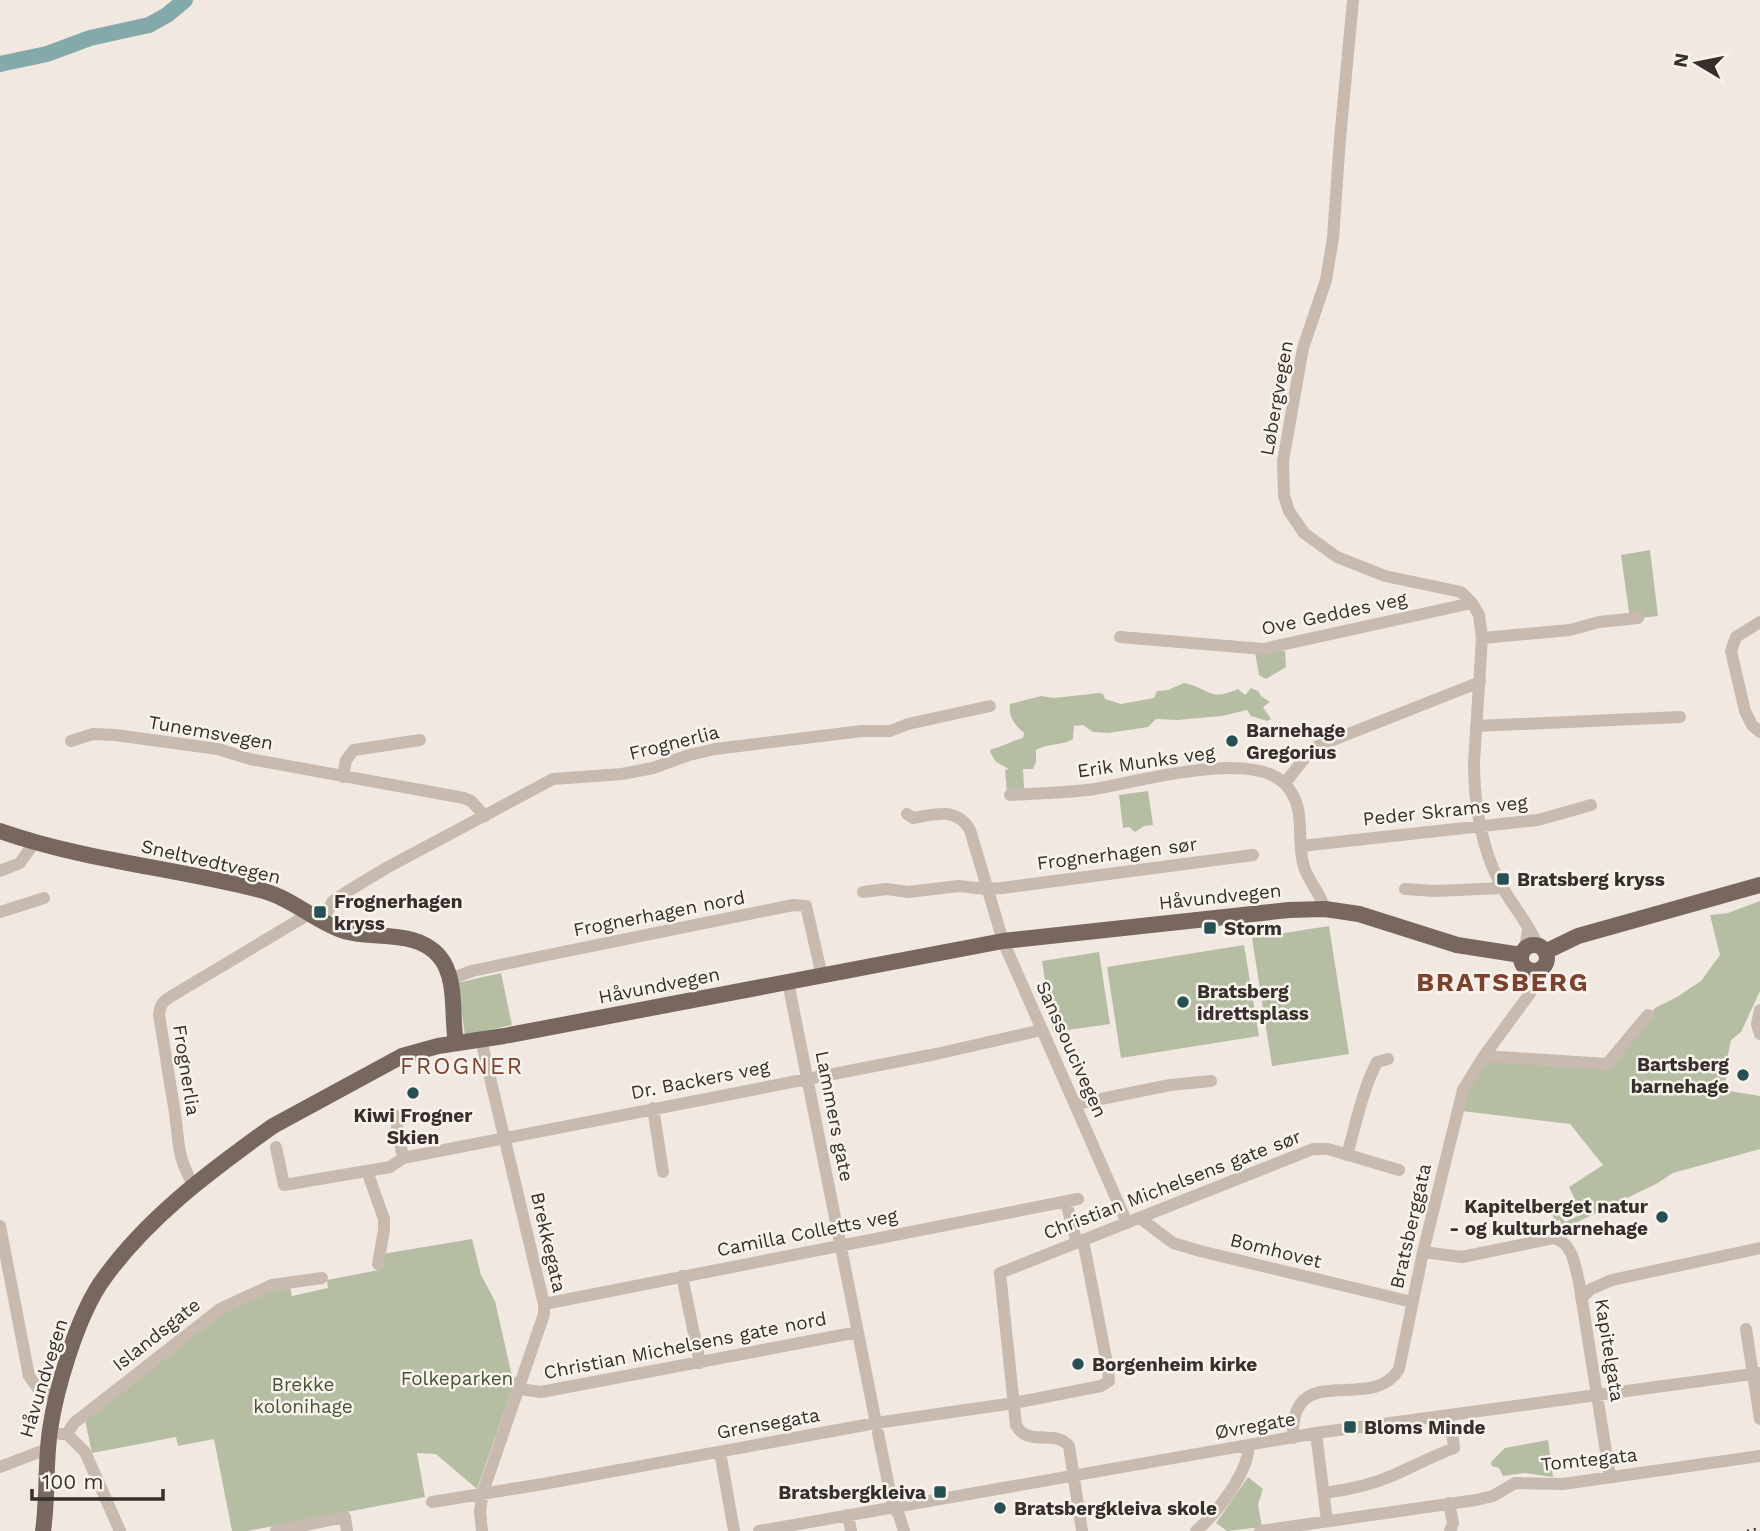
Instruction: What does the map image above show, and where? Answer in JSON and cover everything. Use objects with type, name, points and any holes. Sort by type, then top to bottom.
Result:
[{"type":"main road","name":"Sneltvedtvegen","points":[[0,831],[34,843],[260,890],[353,933],[419,942],[441,958],[450,979],[456,1043]]},
{"type":"main road","points":[[1537,970],[1525,967],[1532,950],[1760,885]]},
{"type":"main road","name":"Håvundvegen","points":[[48,1442],[57,1398],[79,1328],[99,1286],[151,1226],[194,1186],[273,1126],[401,1056],[456,1043],[1003,941],[1289,910],[1325,909],[1371,917],[1458,945],[1532,950]]},
{"type":"main road","points":[[43,1531],[48,1442]]},
{"type":"street","name":"Løbergvegen","points":[[1353,0],[1333,238],[1326,280],[1303,348],[1283,461],[1284,496],[1289,512],[1304,533],[1338,557],[1385,576],[1455,589],[1472,603]]},
{"type":"street","name":"Ove Geddes veg","points":[[1120,637],[1263,649],[1472,603]]},
{"type":"street","points":[[1472,603],[1479,615],[1482,638],[1474,780],[1481,828],[1503,888],[1528,930],[1532,950]]},
{"type":"street","points":[[1482,638],[1570,629],[1599,622],[1638,618]]},
{"type":"street","points":[[1760,622],[1736,637],[1731,651],[1745,712],[1752,725],[1760,732]]},
{"type":"street","points":[[1325,909],[1303,863],[1300,814],[1297,802],[1285,783],[1307,755],[1318,747],[1479,682]]},
{"type":"street","name":"Frognerlia","points":[[194,1186],[178,1149],[174,1103],[159,1014],[163,1002],[170,997],[316,918],[348,891],[388,867],[553,779],[622,774],[653,768],[715,749],[862,731],[890,731],[908,724],[990,706]]},
{"type":"street","points":[[1476,726],[1680,717]]},
{"type":"street","name":"Tunemsvegen","points":[[71,741],[93,734],[115,735],[218,749],[250,759],[464,798],[471,801],[485,816]]},
{"type":"street","points":[[343,777],[346,760],[355,750],[420,740]]},
{"type":"street","name":"Erik Munks veg","points":[[1010,795],[1090,789],[1192,770],[1220,768],[1259,772],[1285,783]]},
{"type":"street","name":"Peder Skrams veg","points":[[1301,846],[1538,820],[1591,805]]},
{"type":"street","name":"Sanssoucivegen","points":[[907,814],[913,818],[955,814],[965,821],[1003,941],[1076,1104],[1133,1220]]},
{"type":"street","points":[[0,871],[20,863],[34,843]]},
{"type":"street","name":"Frognerhagen sør","points":[[986,889],[1253,855]]},
{"type":"street","points":[[863,892],[887,889],[908,892],[959,886],[986,889]]},
{"type":"street","points":[[1405,889],[1435,891],[1503,888]]},
{"type":"street","points":[[0,912],[44,898]]},
{"type":"street","name":"Frognerhagen nord","points":[[450,979],[472,971],[793,905],[806,906],[822,976]]},
{"type":"street","name":"Bratsberggata","points":[[1293,1437],[1295,1410],[1309,1395],[1372,1387],[1394,1376],[1401,1364],[1423,1252],[1463,1090],[1483,1056],[1531,992],[1537,970]]},
{"type":"street","name":"Lammers gate","points":[[788,982],[892,1507],[899,1514],[904,1531]]},
{"type":"street","points":[[1760,1010],[1757,1024],[1760,1034]]},
{"type":"street","points":[[1483,1056],[1607,1064],[1648,1015]]},
{"type":"street","name":"Dr. Backers veg","points":[[276,1147],[284,1185],[390,1167],[403,1158],[936,1054],[1042,1030]]},
{"type":"street","name":"Brekkegata","points":[[481,1040],[544,1304],[542,1324],[483,1492],[480,1511],[482,1531]]},
{"type":"street","points":[[1347,1155],[1372,1071],[1377,1062],[1388,1059]]},
{"type":"street","points":[[1076,1104],[1170,1085],[1211,1081]]},
{"type":"street","points":[[653,1108],[663,1172]]},
{"type":"street","points":[[395,1115],[403,1158]]},
{"type":"street","name":"Christian Michelsens gate sør","points":[[1014,1403],[1000,1273],[1313,1149],[1328,1149],[1399,1170]]},
{"type":"street","points":[[367,1171],[384,1219],[378,1264]]},
{"type":"street","name":"Camilla Colletts veg","points":[[544,1304],[1072,1201],[1080,1242]]},
{"type":"street","name":"Bomhovet","points":[[1133,1220],[1173,1243],[1200,1251],[1412,1302]]},
{"type":"street","points":[[0,1226],[29,1376],[40,1391],[57,1398]]},
{"type":"street","name":"Kapitelgata","points":[[1423,1252],[1462,1257],[1554,1238],[1565,1242],[1569,1247],[1581,1297],[1610,1477]]},
{"type":"street","name":"Grensegata","points":[[432,1502],[877,1428],[1101,1386],[1109,1381],[1108,1367],[1080,1242]]},
{"type":"street","points":[[1581,1297],[1591,1289],[1612,1280],[1760,1248]]},
{"type":"street","points":[[682,1276],[700,1363]]},
{"type":"street","name":"Islandsgate","points":[[67,1434],[74,1423],[208,1315],[261,1289],[322,1278]]},
{"type":"street","points":[[1746,1329],[1757,1373],[1760,1419]]},
{"type":"street","name":"Christian Michelsens gate nord","points":[[520,1389],[541,1392],[858,1332]]},
{"type":"street","name":"Øvregate","points":[[759,1531],[1316,1433],[1757,1373]]},
{"type":"street","points":[[1014,1403],[1016,1425],[1020,1433],[1028,1437],[1058,1437],[1069,1446],[1082,1531]]},
{"type":"street","points":[[1324,1493],[1359,1488],[1393,1476],[1418,1462],[1454,1448],[1450,1415]]},
{"type":"street","points":[[1316,1433],[1330,1525]]},
{"type":"street","points":[[48,1442],[67,1434],[85,1452],[120,1531]]},
{"type":"street","name":"Håvundvegen","points":[[0,1467],[48,1442]]},
{"type":"street","points":[[1206,1528],[1244,1470],[1248,1460],[1248,1445]]},
{"type":"street","points":[[720,1452],[734,1531]]},
{"type":"street","name":"Tomtegata","points":[[1260,1531],[1330,1525],[1487,1498],[1515,1483],[1554,1485],[1760,1456]]},
{"type":"street","points":[[1449,1503],[1453,1523],[1450,1531]]},
{"type":"street","points":[[848,1515],[851,1531]]},
{"type":"street","points":[[276,1531],[345,1517],[347,1531]]},
{"type":"green space","points":[[1650,550],[1658,616],[1630,619],[1621,555]]},
{"type":"green space","points":[[1285,651],[1286,667],[1266,679],[1259,675],[1255,652]]},
{"type":"green space","points":[[1184,683],[1215,694],[1238,689],[1245,695],[1251,688],[1270,702],[1263,707],[1271,719],[1267,721],[1251,716],[1247,710],[1222,716],[1156,719],[1148,727],[1108,733],[1093,732],[1083,725],[1074,726],[1073,739],[1036,750],[1033,769],[1023,769],[1024,788],[1007,793],[1005,770],[1009,769],[996,762],[990,752],[991,749],[1023,738],[1024,733],[1011,717],[1010,704],[1041,696],[1054,698],[1099,693],[1103,694],[1105,699],[1121,704],[1154,698],[1157,691],[1168,690]]},
{"type":"green space","points":[[1148,791],[1153,825],[1144,826],[1135,832],[1129,827],[1123,828],[1119,795]]},
{"type":"green space","points":[[1760,901],[1760,991],[1741,1032],[1731,1040],[1728,1055],[1731,1059],[1723,1090],[1760,1096],[1760,1149],[1673,1173],[1563,1229],[1560,1220],[1555,1222],[1551,1211],[1556,1208],[1565,1222],[1582,1214],[1569,1187],[1603,1165],[1570,1124],[1462,1111],[1467,1089],[1488,1057],[1612,1060],[1655,1008],[1701,981],[1720,955],[1710,915],[1728,913]]},
{"type":"green space","points":[[1329,926],[1349,1054],[1272,1066],[1252,938]]},
{"type":"green space","name":"Bratsberg idrettsplass","points":[[1244,945],[1259,1036],[1121,1058],[1107,967]]},
{"type":"green space","points":[[1099,952],[1110,1024],[1053,1032],[1042,961]]},
{"type":"green space","points":[[501,973],[512,1025],[465,1035],[457,983]]},
{"type":"green space","name":"Brekke kolonihage","points":[[472,1239],[481,1275],[495,1301],[512,1376],[516,1378],[477,1489],[436,1454],[417,1453],[425,1497],[247,1531],[232,1531],[214,1439],[178,1446],[176,1437],[92,1453],[85,1420],[219,1313],[261,1293],[290,1287],[292,1296],[328,1288],[327,1280],[379,1270],[376,1255]]},
{"type":"green space","points":[[1548,1440],[1553,1477],[1525,1473],[1503,1476],[1499,1468],[1492,1466],[1491,1462],[1505,1448]]},
{"type":"green space","points":[[1248,1477],[1263,1489],[1258,1504],[1262,1527],[1227,1531],[1216,1523]]},
{"type":"waterway","points":[[0,64],[47,54],[90,38],[149,25],[185,0]]},
{"type":"railway","points":[[1747,1531],[1760,1528]]},
{"type":"place","name":"Barnehage Gregorius","points":[[1232,741]]},
{"type":"place","name":"Bratsberg kryss","points":[[1503,879]]},
{"type":"place","name":"Frognerhagen kryss","points":[[320,912]]},
{"type":"place","name":"Storm","points":[[1210,928]]},
{"type":"place","name":"Bratsberg idrettsplass","points":[[1183,1002]]},
{"type":"place","name":"Bartsberg barnehage","points":[[1743,1075]]},
{"type":"place","name":"Kiwi Frogner Skien","points":[[413,1093]]},
{"type":"place","name":"Kapitelberget natur - og kulturbarnehage","points":[[1662,1217]]},
{"type":"place","name":"Borgenheim kirke","points":[[1078,1364]]},
{"type":"place","name":"Bloms Minde","points":[[1350,1427]]},
{"type":"place","name":"Bratsbergkleiva","points":[[940,1492]]},
{"type":"place","name":"Bratsbergkleiva skole","points":[[1000,1508]]},
{"type":"district","name":"BRATSBERG","points":[[1503,982]]},
{"type":"district","name":"FROGNER","points":[[462,1066]]},
{"type":"park label","name":"Folkeparken","points":[[457,1378]]}]
